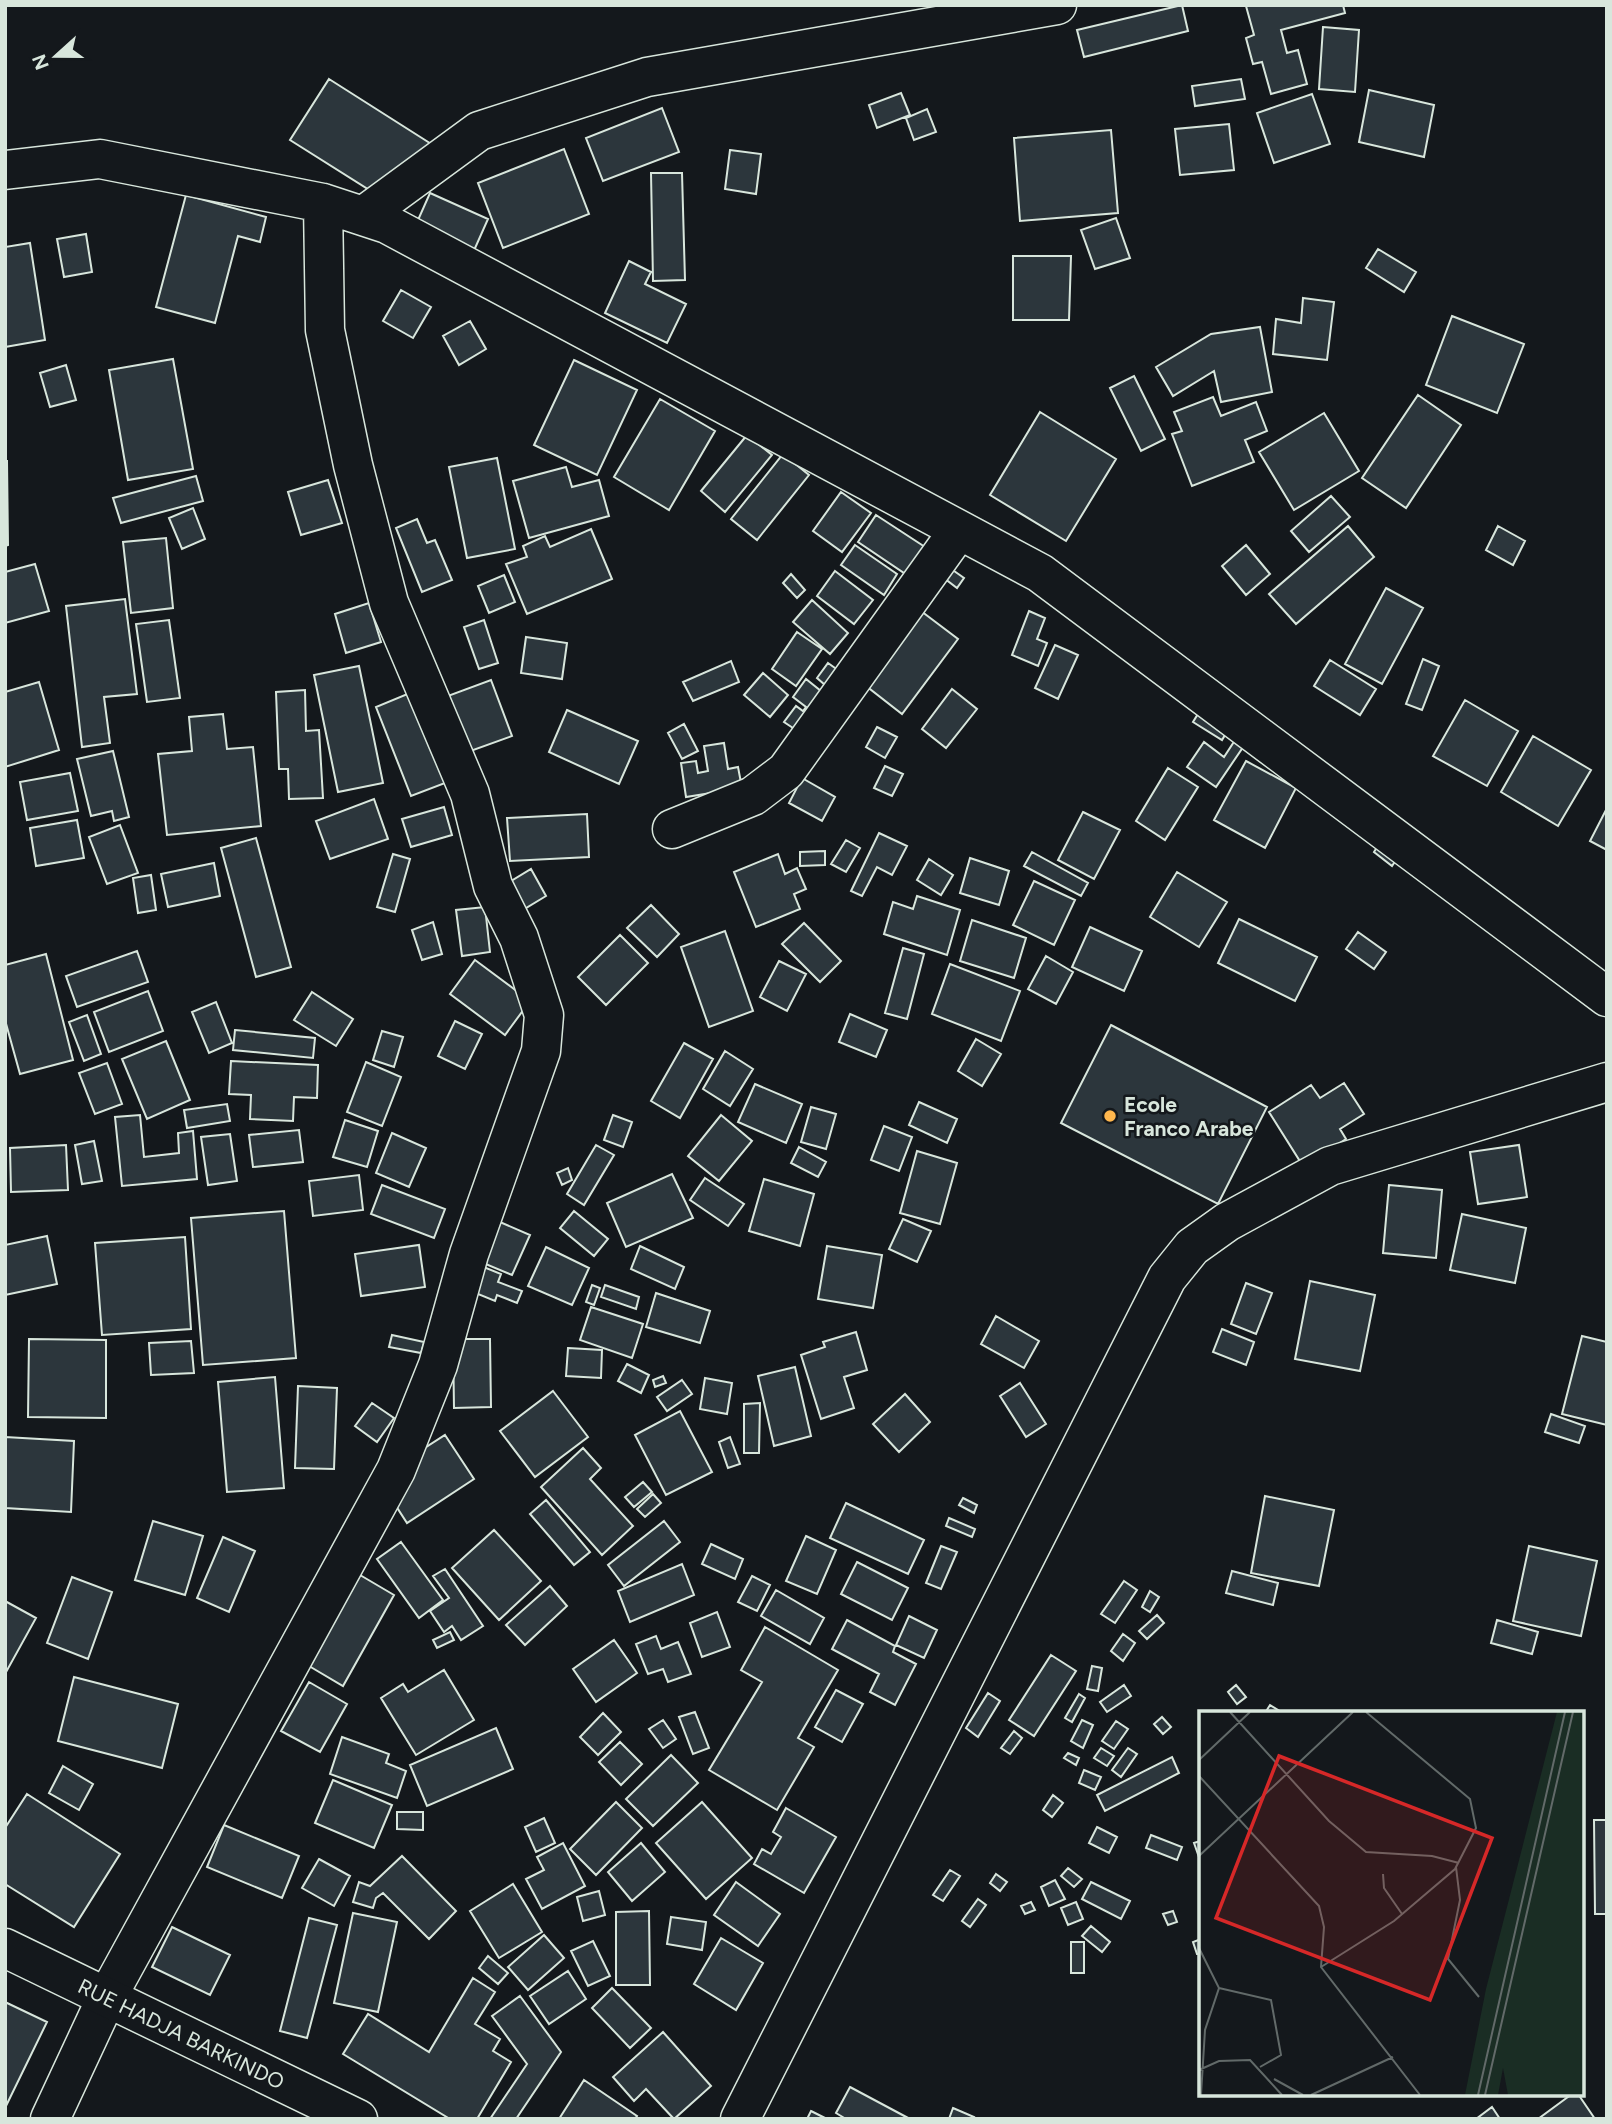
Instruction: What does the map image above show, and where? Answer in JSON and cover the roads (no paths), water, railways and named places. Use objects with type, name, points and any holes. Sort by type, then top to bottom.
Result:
[{"type":"street","points":[[363,216],[479,131],[647,76],[1057,5]]},
{"type":"street","points":[[5,170],[100,159],[323,203],[387,224],[1040,573],[1607,997]]},
{"type":"street","points":[[50,2119],[106,1999],[396,1470],[438,1365],[468,1254],[541,1051],[544,1015],[519,938],[493,886],[470,794],[389,603],[356,478],[325,330],[323,203]]},
{"type":"street","points":[[672,829],[753,796],[786,771],[959,530]]},
{"type":"street","points":[[740,2119],[1167,1278],[1192,1248],[1227,1222],[1330,1166],[1607,1082]]},
{"type":"street","name":"RUE HADJA BARKINDO","points":[[5,1948],[358,2119]]},
{"type":"place","name":"Ecole Franco Arabe","points":[[1110,1116]]}]
